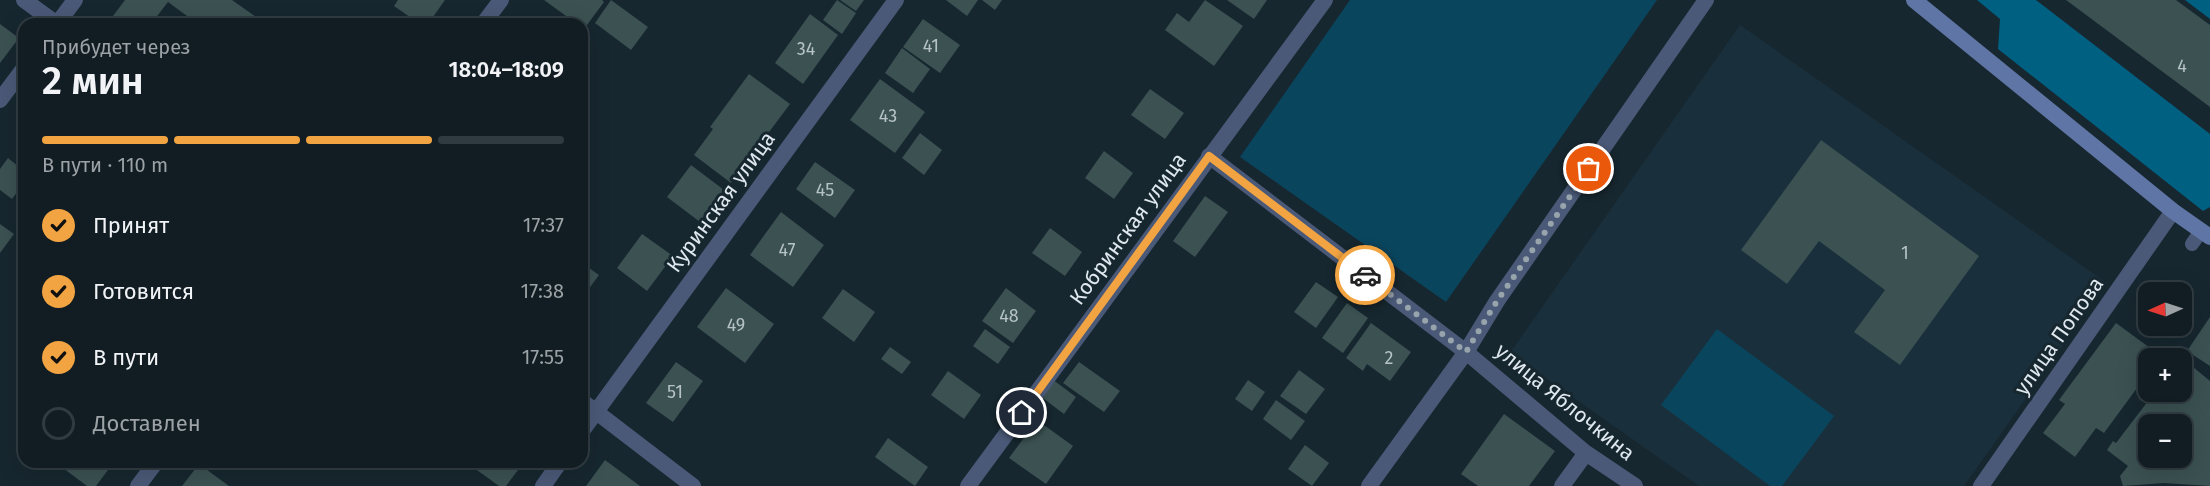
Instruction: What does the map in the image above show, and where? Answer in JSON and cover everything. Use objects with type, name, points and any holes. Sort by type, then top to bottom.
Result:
[{"type":"main road","points":[[1914,0],[2173,211],[2201,237]]},
{"type":"street","points":[[24,0],[49,18]]},
{"type":"street","points":[[62,18],[75,0]]},
{"type":"street","points":[[488,18],[501,0]]},
{"type":"street","name":"Куринская улица","points":[[588,422],[896,0]]},
{"type":"street","name":"Кобринская улица","points":[[968,486],[1324,0]]},
{"type":"street","points":[[1369,486],[1466,352],[1497,301],[1706,0]]},
{"type":"street","points":[[0,100],[18,76]]},
{"type":"street","name":"улица Яблочкина","points":[[1209,156],[1466,352],[1586,453],[1635,486]]},
{"type":"street","name":"улица Попова","points":[[1981,486],[2173,211]]},
{"type":"street","points":[[588,405],[693,486]]},
{"type":"street","points":[[1562,486],[1586,453]]},
{"type":"street","points":[[138,486],[152,468]]},
{"type":"street","points":[[543,486],[556,468]]},
{"type":"shaded area","points":[[1350,0],[1657,0],[1446,302],[1240,157]]},
{"type":"shaded area","points":[[1977,0],[2036,0],[2210,134],[2210,207],[2203,211],[1998,49],[2000,19]]},
{"type":"shaded area","points":[[2185,0],[2210,0],[2210,19]]},
{"type":"shaded area","points":[[1740,25],[2107,283],[1964,486],[1699,486],[1510,353]]},
{"type":"shaded area","points":[[1717,329],[1834,416],[1782,486],[1770,486],[1661,405]]},
{"type":"building","points":[[125,0],[232,0],[257,18],[190,18],[168,2],[156,18],[116,18],[113,16]]},
{"type":"building","points":[[398,0],[445,0],[432,18],[411,18],[394,6]]},
{"type":"building","points":[[544,0],[602,0],[604,2],[588,24],[588,18],[569,18]]},
{"type":"building","points":[[611,0],[648,27],[631,50],[595,23]]},
{"type":"building","points":[[837,0],[856,13],[842,34],[823,20]]},
{"type":"building","points":[[840,0],[864,0],[856,11]]},
{"type":"building","points":[[946,0],[978,0],[967,16]]},
{"type":"building","points":[[982,0],[1002,0],[995,10]]},
{"type":"building","points":[[1205,0],[1243,26],[1214,66],[1165,30],[1177,13],[1189,22]]},
{"type":"building","points":[[1227,0],[1267,0],[1254,19]]},
{"type":"building","points":[[2066,0],[2176,0],[2210,25],[2210,107]]},
{"type":"building","points":[[810,14],[838,35],[803,84],[775,63]]},
{"type":"building","points":[[923,19],[960,45],[940,73],[903,47]]},
{"type":"building","points":[[0,24],[18,39],[0,63]]},
{"type":"building","points":[[902,48],[930,69],[913,93],[885,73]]},
{"type":"building","points":[[749,74],[790,104],[731,183],[694,155],[713,129],[710,127]]},
{"type":"building","points":[[880,79],[925,112],[895,153],[850,120]]},
{"type":"building","points":[[1150,89],[1184,113],[1165,139],[1131,115]]},
{"type":"building","points":[[920,133],[942,150],[924,175],[902,158]]},
{"type":"building","points":[[1821,140],[1979,256],[1900,365],[1854,332],[1885,290],[1819,241],[1787,284],[1741,250]]},
{"type":"building","points":[[1104,151],[1133,173],[1114,199],[1085,178]]},
{"type":"building","points":[[8,158],[18,166],[18,191],[12,199],[0,190],[0,169]]},
{"type":"building","points":[[815,162],[855,190],[835,218],[796,189]]},
{"type":"building","points":[[691,165],[724,190],[700,222],[667,197]]},
{"type":"building","points":[[1205,196],[1228,212],[1195,257],[1173,241]]},
{"type":"building","points":[[781,212],[824,245],[793,287],[750,255]]},
{"type":"building","points":[[0,224],[14,234],[0,253]]},
{"type":"building","points":[[1050,228],[1082,252],[1065,276],[1032,253]]},
{"type":"building","points":[[642,234],[673,256],[647,291],[617,268]]},
{"type":"building","points":[[588,267],[599,275],[588,290]]},
{"type":"building","points":[[1316,282],[1338,297],[1316,328],[1294,312]]},
{"type":"building","points":[[726,288],[774,324],[745,363],[697,327]]},
{"type":"building","points":[[1006,288],[1036,311],[1013,343],[982,321]]},
{"type":"building","points":[[843,289],[875,312],[854,342],[822,318]]},
{"type":"building","points":[[1347,303],[1368,318],[1343,353],[1322,338]]},
{"type":"building","points":[[2210,317],[2210,366],[2192,354],[2192,348],[2189,348]]},
{"type":"building","points":[[1371,323],[1411,352],[1390,381],[1367,364],[1363,371],[1346,358]]},
{"type":"building","points":[[2116,323],[2150,348],[2138,348],[2138,387],[2104,433],[2096,428],[2075,457],[2043,433],[2065,404],[2059,400]]},
{"type":"building","points":[[985,329],[1010,347],[998,364],[973,346]]},
{"type":"building","points":[[890,347],[911,362],[902,374],[881,359]]},
{"type":"building","points":[[676,362],[703,381],[673,422],[646,403]]},
{"type":"building","points":[[1079,362],[1120,391],[1104,412],[1063,383]]},
{"type":"building","points":[[2193,367],[2210,381],[2210,486],[2164,483],[2123,486],[2120,476],[2128,466],[2107,450],[2113,441],[2116,443],[2138,414],[2138,468],[2192,468],[2192,414],[2138,414],[2147,402],[2192,402]]},
{"type":"building","points":[[1299,370],[1325,389],[1306,414],[1280,396]]},
{"type":"building","points":[[948,371],[981,395],[964,419],[931,395]]},
{"type":"building","points":[[1052,379],[1076,397],[1064,414],[1040,396]]},
{"type":"building","points":[[1248,380],[1265,392],[1252,411],[1235,399]]},
{"type":"building","points":[[1276,400],[1305,421],[1291,440],[1263,419]]},
{"type":"building","points":[[1504,414],[1555,451],[1529,486],[1478,486],[1461,474]]},
{"type":"building","points":[[1037,420],[1073,446],[1046,484],[1009,458]]},
{"type":"building","points":[[888,438],[928,467],[915,486],[875,457]]},
{"type":"building","points":[[1305,445],[1329,463],[1312,486],[1288,469]]},
{"type":"building","points":[[605,460],[640,486],[586,486]]},
{"type":"building","points":[[63,468],[110,468],[96,486],[87,486]]},
{"type":"building","points":[[196,468],[204,468],[229,486],[182,486]]},
{"type":"building","points":[[474,468],[520,468],[506,486],[499,486]]},
{"type":"way so far","points":[[1365,275],[1466,352],[1497,301],[1589,169]]},
{"type":"route","points":[[1022,413],[1209,156],[1365,275]]}]
